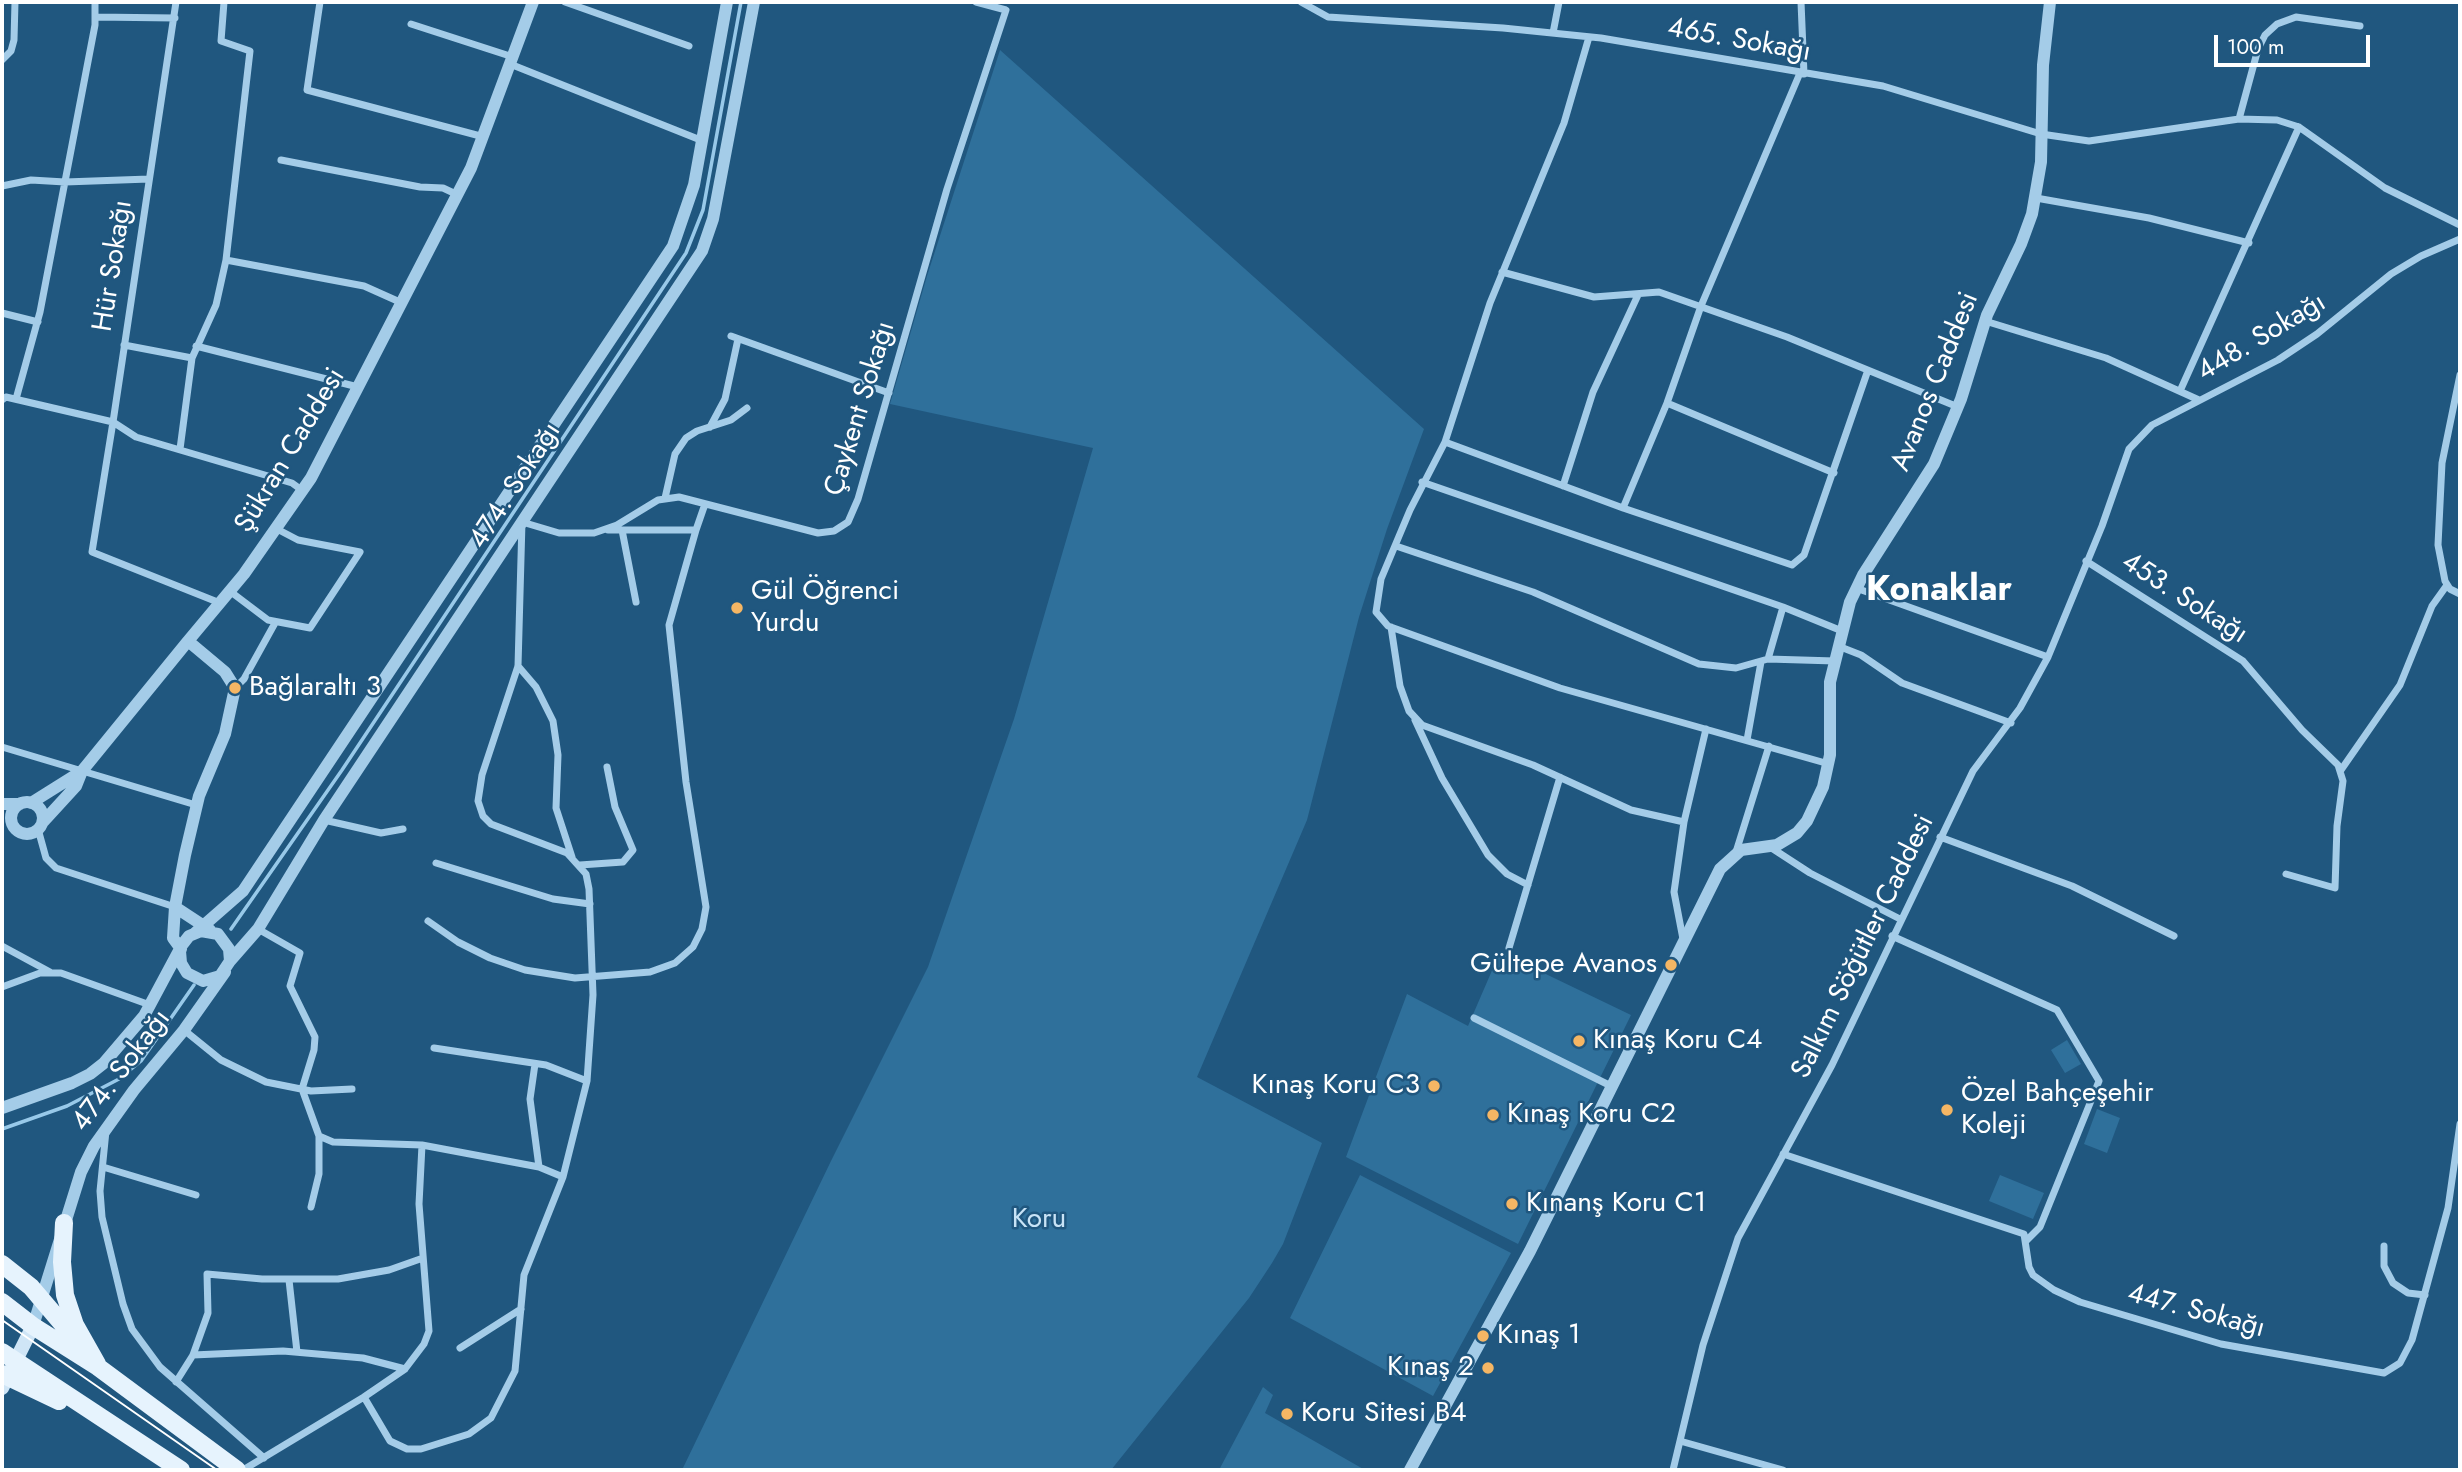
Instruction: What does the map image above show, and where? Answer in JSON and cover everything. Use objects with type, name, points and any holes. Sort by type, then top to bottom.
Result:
[{"type":"main road","points":[[64,1223],[62,1262],[65,1296],[75,1325],[98,1367]]},
{"type":"main road","points":[[2,1264],[41,1299],[98,1367]]},
{"type":"main road","points":[[2,1302],[33,1326],[98,1367],[237,1470]]},
{"type":"main road","points":[[33,1326],[5,1371],[113,1426],[181,1470]]},
{"type":"street","points":[[2,60],[10,51],[14,40],[15,2]]},
{"type":"street","points":[[16,399],[38,321],[95,17],[95,2]]},
{"type":"street","name":"Hür Sokağı","points":[[176,2],[92,552],[221,604]]},
{"type":"street","points":[[180,449],[192,359],[213,314],[226,260],[250,51],[221,41],[224,2]]},
{"type":"street","points":[[320,2],[307,90],[485,137]]},
{"type":"street","name":"Şükran Caddesi","points":[[83,770],[221,604],[303,491],[458,195],[485,137],[533,2]]},
{"type":"street","points":[[565,2],[690,46]]},
{"type":"street","name":"474. Sokağı","points":[[33,1326],[81,1172],[106,1127],[184,1030],[227,966],[258,929],[324,820],[702,251],[713,219],[715,143],[727,2]]},
{"type":"street","name":"474. Sokağı","points":[[204,930],[243,891],[637,303],[684,223],[715,143],[754,2]]},
{"type":"street","name":"Çaykent Sokağı","points":[[665,498],[679,497],[818,533],[839,529],[848,522],[858,499],[947,190],[1008,6],[976,2]]},
{"type":"street","name":"465. Sokağı","points":[[1301,2],[1328,17],[1589,37],[1907,91],[2041,134],[2089,141],[2239,119],[2266,118],[2299,127]]},
{"type":"street","points":[[1315,10],[1321,2]]},
{"type":"street","points":[[1553,33],[1559,2]]},
{"type":"street","points":[[1623,508],[1667,403],[1701,306],[1802,74],[1801,2]]},
{"type":"street","name":"Avanos Caddesi","points":[[1735,853],[1755,846],[1770,846],[1791,838],[1803,828],[1822,787],[1829,764],[1829,693],[1838,646],[1856,588],[1926,479],[1958,407],[1985,321],[2021,244],[2035,198],[2050,2]]},
{"type":"street","points":[[95,17],[174,18]]},
{"type":"street","points":[[2239,119],[2258,49],[2265,35],[2277,24],[2296,17],[2360,26]]},
{"type":"street","points":[[411,24],[511,60],[715,143]]},
{"type":"street","points":[[1589,37],[1564,123],[1502,272],[1446,442],[1422,482],[1381,579],[1375,608],[1379,619],[1391,626],[1598,700],[1829,764]]},
{"type":"street","points":[[2180,391],[2299,127],[2385,188],[2460,225]]},
{"type":"street","points":[[281,160],[420,187],[443,188],[458,195]]},
{"type":"street","points":[[2,186],[31,180],[65,182],[149,179]]},
{"type":"street","points":[[2035,198],[2148,218],[2249,243]]},
{"type":"street","name":"448. Sokağı","points":[[2125,456],[2145,430],[2303,344],[2406,265],[2460,239]]},
{"type":"street","points":[[226,260],[365,286],[402,303]]},
{"type":"street","points":[[1502,272],[1594,297],[1659,292],[1868,370],[1958,407]]},
{"type":"street","points":[[1563,486],[1592,392],[1638,295]]},
{"type":"street","points":[[2,313],[38,321]]},
{"type":"street","points":[[1985,321],[2086,351],[2199,400]]},
{"type":"street","points":[[710,427],[724,399],[734,337],[889,393]]},
{"type":"street","points":[[124,345],[192,359]]},
{"type":"street","points":[[196,346],[358,387]]},
{"type":"street","points":[[1446,442],[1623,508],[1792,565],[1804,555],[1868,370]]},
{"type":"street","points":[[2460,375],[2442,463],[2438,545],[2447,585],[2460,594]]},
{"type":"street","points":[[2,400],[6,397],[113,422],[136,437],[292,483],[303,491]]},
{"type":"street","points":[[1667,403],[1834,474]]},
{"type":"street","points":[[604,530],[665,498],[678,449],[691,434],[731,420],[747,408]]},
{"type":"street","name":"Salkım Söğütler Caddesi","points":[[1673,1470],[1703,1345],[1728,1262],[1750,1214],[1832,1065],[1973,771],[2011,723],[2048,657],[2102,526],[2125,456]]},
{"type":"street","points":[[1422,482],[1783,607],[1842,631]]},
{"type":"street","points":[[428,920],[474,950],[508,965],[541,974],[593,979],[650,972],[675,963],[693,947],[704,922],[706,907],[686,782],[669,625],[705,504]]},
{"type":"street","points":[[572,857],[491,824],[479,806],[482,775],[518,666],[522,522],[559,533],[696,530]]},
{"type":"street","points":[[230,592],[275,623],[310,628],[360,552],[299,540],[276,530]]},
{"type":"street","points":[[621,530],[636,602]]},
{"type":"street","points":[[1395,546],[1534,592],[1687,660],[1724,668],[1747,667],[1765,661],[1835,661]]},
{"type":"street","name":"453. Sokağı","points":[[2086,561],[2243,661],[2341,770]]},
{"type":"street","points":[[2286,874],[2335,888],[2337,826],[2343,781],[2341,770],[2400,685],[2432,606],[2447,585]]},
{"type":"street","points":[[1856,588],[2048,657]]},
{"type":"street","points":[[1747,740],[1765,661],[1783,607]]},
{"type":"street","points":[[2,804],[25,804],[41,811],[46,858],[56,868],[137,897],[175,907],[226,943],[227,966],[209,981],[192,977],[181,963],[180,950],[173,938],[175,907],[196,805],[225,734],[235,688],[244,679],[275,623]]},
{"type":"street","points":[[1391,626],[1401,686],[1436,768],[1488,855],[1507,874],[1528,885]]},
{"type":"street","points":[[188,641],[225,672],[235,688]]},
{"type":"street","points":[[1838,646],[1861,654],[1902,682],[2011,723]]},
{"type":"street","points":[[364,1397],[390,1441],[400,1447],[421,1449],[475,1432],[491,1418],[512,1380],[519,1348],[528,1262],[563,1177],[587,1080],[593,1017],[588,881],[580,865],[572,857],[562,835],[556,808],[558,755],[553,721],[536,687],[518,666]]},
{"type":"street","points":[[1413,716],[1428,728],[1560,777],[1630,810],[1684,822]]},
{"type":"street","points":[[1684,939],[1674,892],[1684,822],[1706,729]]},
{"type":"street","points":[[1410,1470],[1530,1251],[1720,869],[1735,853],[1769,746]]},
{"type":"street","points":[[2,747],[196,805]]},
{"type":"street","points":[[580,865],[623,862],[633,850],[615,807],[607,767]]},
{"type":"street","points":[[16,828],[12,815],[25,804],[83,770]]},
{"type":"street","points":[[2,822],[26,834],[41,826],[75,786],[83,770]]},
{"type":"street","points":[[1509,948],[1560,777]]},
{"type":"street","points":[[324,820],[381,833],[403,829]]},
{"type":"street","points":[[1940,838],[2073,886],[2174,936]]},
{"type":"street","points":[[1770,846],[1810,873],[1900,919]]},
{"type":"street","points":[[436,863],[553,899],[590,904]]},
{"type":"street","points":[[258,929],[300,954],[290,986],[310,1024],[315,1044],[302,1090],[319,1136],[318,1174],[311,1207]]},
{"type":"street","points":[[2,1108],[90,1074],[118,1048],[151,1005],[185,940],[204,930]]},
{"type":"street","points":[[1783,1154],[2024,1234],[2026,1241],[2040,1227],[2099,1081],[2057,1010],[1892,936]]},
{"type":"street","points":[[2,946],[51,972],[67,975],[151,1005]]},
{"type":"street","points":[[2,987],[51,972]]},
{"type":"street","points":[[1474,1018],[1613,1087]]},
{"type":"street","points":[[184,1030],[236,1069],[266,1082],[302,1090],[352,1089]]},
{"type":"street","points":[[434,1048],[535,1064],[587,1080]]},
{"type":"street","points":[[535,1064],[530,1099],[539,1167]]},
{"type":"street","name":"447. Sokağı","points":[[2026,1241],[2029,1267],[2033,1275],[2054,1290],[2080,1302],[2221,1344],[2384,1373],[2395,1368],[2404,1357],[2425,1295],[2448,1208],[2460,1124]]},
{"type":"street","points":[[106,1127],[100,1191],[102,1217],[127,1317],[145,1350],[176,1381],[264,1458]]},
{"type":"street","points":[[319,1136],[333,1142],[422,1145],[539,1167],[563,1177]]},
{"type":"street","points":[[243,1470],[364,1397],[405,1368],[428,1335],[419,1204],[422,1145]]},
{"type":"street","points":[[103,1167],[196,1195]]},
{"type":"street","points":[[2384,1245],[2384,1266],[2393,1283],[2408,1293],[2425,1295]]},
{"type":"street","points":[[176,1381],[193,1355],[208,1313],[207,1274],[289,1280],[372,1274],[423,1258]]},
{"type":"street","points":[[289,1280],[297,1352]]},
{"type":"street","points":[[460,1348],[521,1309]]},
{"type":"street","points":[[193,1355],[297,1352],[363,1358],[405,1368]]},
{"type":"street","points":[[1680,1441],[1783,1470]]},
{"type":"green space","name":"Koru","points":[[1000,50],[1424,429],[1387,529],[1359,617],[1307,820],[1197,1077],[1322,1143],[1283,1244],[1272,1263],[1249,1298],[1111,1470],[682,1470],[928,967],[1014,719],[1093,448],[890,404],[927,276]]},
{"type":"green space","points":[[1500,952],[1631,1015],[1518,1244],[1346,1157],[1407,994],[1468,1026]]},
{"type":"green space","points":[[2067,1040],[2081,1064],[2065,1073],[2051,1050]]},
{"type":"green space","points":[[2097,1109],[2120,1118],[2107,1153],[2084,1144]]},
{"type":"green space","points":[[1360,1175],[1511,1253],[1433,1396],[1290,1318]]},
{"type":"green space","points":[[2000,1175],[2044,1193],[2033,1219],[1989,1201]]},
{"type":"green space","points":[[1263,1387],[1273,1395],[1265,1413],[1365,1470],[1219,1470]]},
{"type":"waterway","points":[[231,929],[342,770],[686,253],[703,210],[741,2]]},
{"type":"waterway","points":[[2,1129],[67,1106],[119,1079],[141,1061],[194,985]]},
{"type":"tram line","points":[[2,1320],[217,1470]]},
{"type":"place","name":"Gül Öğrenci Yurdu","points":[[737,608]]},
{"type":"place","name":"Bağlaraltı 3","points":[[235,688]]},
{"type":"place","name":"Gültepe Avanos","points":[[1671,965]]},
{"type":"place","name":"Kınaş Koru C4","points":[[1579,1041]]},
{"type":"place","name":"Kınaş Koru C3","points":[[1434,1086]]},
{"type":"place","name":"Özel Bahçeşehir Koleji","points":[[1947,1110]]},
{"type":"place","name":"Kınaş Koru C2","points":[[1493,1115]]},
{"type":"place","name":"Kınanş Koru C1","points":[[1512,1204]]},
{"type":"place","name":"Kınaş 1","points":[[1483,1336]]},
{"type":"place","name":"Kınaş 2","points":[[1488,1368]]},
{"type":"place","name":"Koru Sitesi B4","points":[[1287,1414]]},
{"type":"district","name":"Konaklar","points":[[1939,592]]}]
